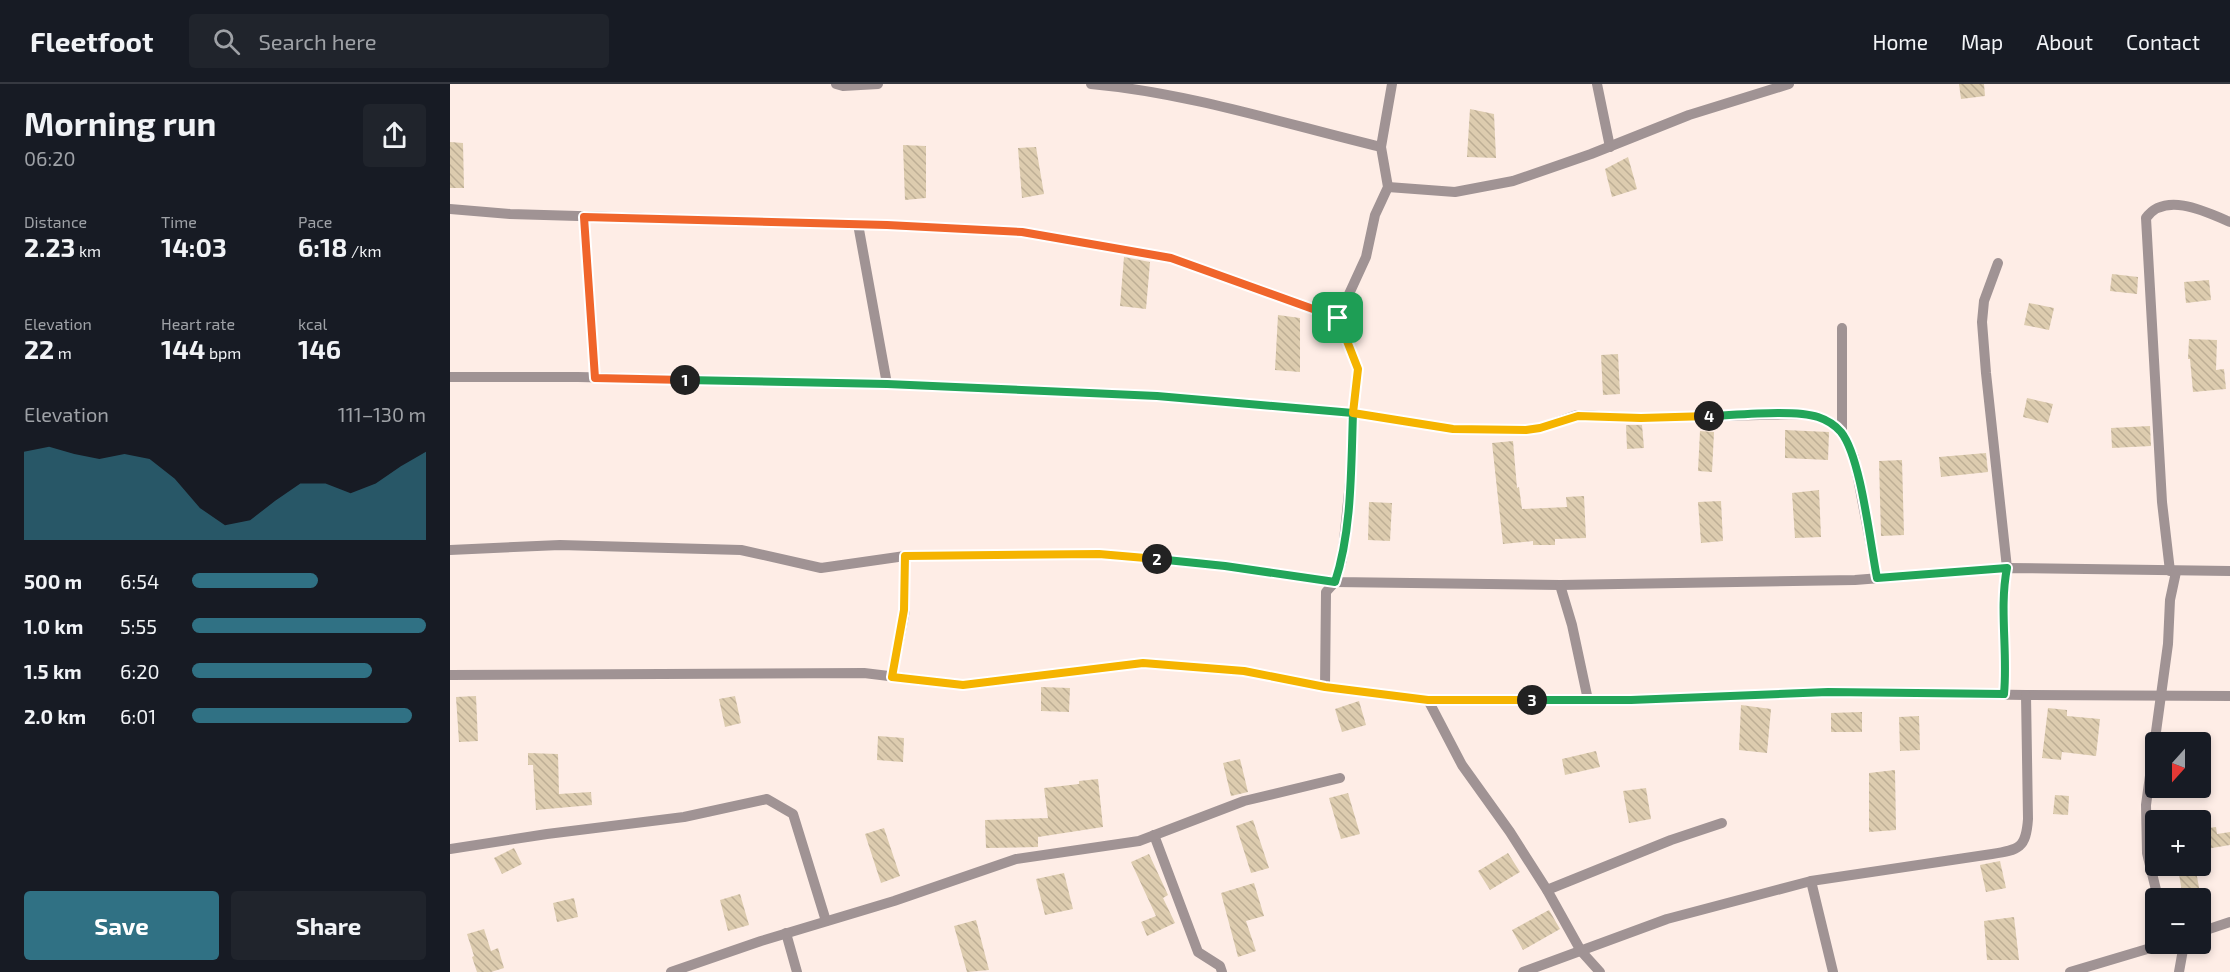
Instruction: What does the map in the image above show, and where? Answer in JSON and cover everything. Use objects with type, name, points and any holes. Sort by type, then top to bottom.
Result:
[{"type":"street","points":[[836,84],[843,86],[879,84]]},
{"type":"street","points":[[1091,84],[1127,87],[1225,108],[1381,147]]},
{"type":"street","points":[[1325,687],[1326,592],[1335,582],[1342,560],[1358,369],[1338,318],[1366,257],[1375,215],[1388,187],[1381,147],[1392,84]]},
{"type":"street","points":[[1597,84],[1610,147]]},
{"type":"street","points":[[1388,187],[1455,192],[1513,181],[1610,147],[1689,115],[1789,84]]},
{"type":"street","points":[[2156,888],[2147,853],[2146,805],[2168,644],[2169,600],[2173,571],[2162,502],[2146,218],[2151,210],[2165,205],[2195,207],[2230,222]]},
{"type":"street","points":[[450,209],[584,217],[858,224],[1022,232],[1171,258],[1338,318]]},
{"type":"street","points":[[584,217],[595,378]]},
{"type":"street","points":[[858,224],[887,384]]},
{"type":"street","points":[[1998,263],[1983,301],[1982,322],[2007,568],[2003,589],[2007,665],[2004,694]]},
{"type":"street","points":[[1842,328],[1842,433]]},
{"type":"street","points":[[450,377],[887,384],[1157,396],[1353,413],[1453,429],[1526,430],[1578,416],[1641,418],[1799,414],[1817,416],[1832,423],[1842,433],[1854,458],[1877,578]]},
{"type":"street","points":[[450,550],[560,545],[741,550],[821,568],[905,556],[1099,554],[1225,566],[1335,582],[1560,585],[1877,578],[2007,568],[2230,571]]},
{"type":"street","points":[[892,677],[904,610],[905,556]]},
{"type":"street","points":[[1560,585],[1572,625],[1588,700]]},
{"type":"street","points":[[450,675],[864,673],[963,685],[1143,663],[1244,671],[1325,687],[1428,700],[1588,700],[1828,692],[2230,696]]},
{"type":"street","points":[[1523,972],[1667,919],[1811,881],[2012,851],[2019,847],[2027,834],[2026,695]]},
{"type":"street","points":[[1428,700],[1461,765],[1510,832],[1581,951],[1600,972]]},
{"type":"street","points":[[671,972],[1016,860],[1139,841],[1244,801],[1340,778]]},
{"type":"street","points":[[450,849],[684,817],[766,799],[793,814],[826,921]]},
{"type":"street","points":[[1546,890],[1671,840],[1722,823]]},
{"type":"street","points":[[1154,835],[1198,952],[1220,966],[1222,972]]},
{"type":"street","points":[[1811,881],[1833,972]]},
{"type":"street","points":[[2211,928],[2230,922]]},
{"type":"street","points":[[786,933],[797,972]]},
{"type":"street","points":[[2070,972],[2145,950]]},
{"type":"street","points":[[2180,972],[2183,954]]},
{"type":"building","points":[[1959,84],[1984,84],[1985,96],[1961,99]]},
{"type":"building","points":[[1470,109],[1494,114],[1496,158],[1467,157]]},
{"type":"building","points":[[450,142],[463,143],[464,188],[450,188]]},
{"type":"building","points":[[903,145],[926,146],[926,198],[905,200]]},
{"type":"building","points":[[1036,147],[1044,194],[1022,198],[1018,148]]},
{"type":"building","points":[[1628,157],[1637,189],[1612,197],[1605,169]]},
{"type":"building","points":[[1124,257],[1150,262],[1146,309],[1120,306]]},
{"type":"building","points":[[2112,274],[2138,277],[2137,294],[2110,291]]},
{"type":"building","points":[[2209,280],[2211,300],[2186,303],[2184,282]]},
{"type":"building","points":[[2029,303],[2054,308],[2049,330],[2024,325]]},
{"type":"building","points":[[1278,315],[1300,318],[1300,372],[1275,370]]},
{"type":"building","points":[[2189,339],[2217,340],[2216,370],[2224,369],[2226,389],[2193,392],[2190,359],[2188,359]]},
{"type":"building","points":[[1618,354],[1620,394],[1603,395],[1601,355]]},
{"type":"building","points":[[2027,398],[2053,404],[2048,423],[2023,417]]},
{"type":"building","points":[[1626,425],[1642,425],[1644,448],[1627,449]]},
{"type":"building","points":[[2150,426],[2151,446],[2112,448],[2111,428]]},
{"type":"building","points":[[1785,430],[1829,432],[1828,460],[1785,458]]},
{"type":"building","points":[[1700,431],[1714,432],[1712,472],[1698,471]]},
{"type":"building","points":[[1513,441],[1517,488],[1519,487],[1522,509],[1567,507],[1566,497],[1584,496],[1586,538],[1555,539],[1555,545],[1533,545],[1533,541],[1503,544],[1492,443]]},
{"type":"building","points":[[1986,453],[1988,472],[1941,477],[1939,457]]},
{"type":"building","points":[[1902,460],[1904,535],[1881,536],[1879,461]]},
{"type":"building","points":[[1819,490],[1821,537],[1795,538],[1792,493]]},
{"type":"building","points":[[1721,501],[1723,541],[1701,543],[1698,502]]},
{"type":"building","points":[[1369,502],[1392,503],[1390,541],[1368,540]]},
{"type":"building","points":[[1041,687],[1070,688],[1069,712],[1041,711]]},
{"type":"building","points":[[476,696],[478,741],[459,742],[456,697]]},
{"type":"building","points":[[735,696],[741,723],[725,727],[719,699]]},
{"type":"building","points":[[1359,701],[1366,725],[1342,732],[1335,709]]},
{"type":"building","points":[[1741,705],[1771,709],[1767,753],[1739,750]]},
{"type":"building","points":[[2048,708],[2067,710],[2067,716],[2100,719],[2096,756],[2062,752],[2061,760],[2042,758]]},
{"type":"building","points":[[1862,712],[1862,732],[1831,732],[1831,713]]},
{"type":"building","points":[[1919,716],[1920,750],[1900,751],[1899,717]]},
{"type":"building","points":[[878,736],[904,738],[903,762],[877,760]]},
{"type":"building","points":[[1596,751],[1600,767],[1565,775],[1562,759]]},
{"type":"building","points":[[528,753],[558,754],[559,794],[591,792],[592,805],[536,810],[533,765],[528,765]]},
{"type":"building","points":[[1240,759],[1248,792],[1231,796],[1223,763]]},
{"type":"building","points":[[1895,770],[1896,830],[1869,832],[1869,773]]},
{"type":"building","points":[[1098,779],[1103,827],[1038,837],[1038,847],[986,848],[985,820],[1048,818],[1044,788],[1079,784],[1079,781]]},
{"type":"building","points":[[1646,788],[1651,819],[1629,823],[1623,791]]},
{"type":"building","points":[[1348,793],[1360,834],[1341,839],[1329,798]]},
{"type":"building","points":[[2055,795],[2069,796],[2068,815],[2053,814]]},
{"type":"building","points":[[1253,820],[1269,868],[1251,873],[1236,826]]},
{"type":"building","points":[[2216,827],[2217,834],[2230,832],[2230,845],[2211,848],[2211,828]]},
{"type":"building","points":[[884,828],[900,876],[881,883],[865,834]]},
{"type":"building","points":[[514,848],[522,864],[502,874],[494,858]]},
{"type":"building","points":[[1508,853],[1520,872],[1490,890],[1478,871]]},
{"type":"building","points":[[1149,854],[1168,895],[1163,898],[1175,923],[1147,936],[1141,922],[1156,916],[1131,862]]},
{"type":"building","points":[[2000,861],[2006,888],[1986,892],[1980,865]]},
{"type":"building","points":[[1064,873],[1073,909],[1045,915],[1036,879]]},
{"type":"building","points":[[2179,876],[2197,876],[2199,888],[2181,888]]},
{"type":"building","points":[[1254,883],[1264,916],[1246,921],[1256,951],[1238,957],[1221,893]]},
{"type":"building","points":[[740,894],[749,925],[728,931],[720,900]]},
{"type":"building","points":[[574,898],[578,917],[557,922],[553,903]]},
{"type":"building","points":[[1549,910],[1560,929],[1523,950],[1512,930]]},
{"type":"building","points":[[2014,917],[2019,960],[1987,960],[1984,921]]},
{"type":"building","points":[[976,920],[989,970],[967,972],[954,926]]},
{"type":"building","points":[[484,929],[491,951],[498,948],[504,968],[491,972],[477,972],[467,934]]},
{"type":"route","points":[[1338,318],[1171,258],[1022,232],[887,225],[584,217],[595,378],[887,384],[1157,396],[1353,413],[1351,473],[1342,560],[1335,582],[1225,566],[1099,554],[905,556],[904,610],[892,677],[963,685],[1143,663],[1244,671],[1325,687],[1428,700],[1631,700],[1828,692],[2004,694],[2007,665],[2003,589],[2007,568],[1877,578],[1854,458],[1842,433],[1832,423],[1817,416],[1799,414],[1641,418],[1578,416],[1526,430],[1453,429],[1353,413],[1358,369],[1338,318]]}]
